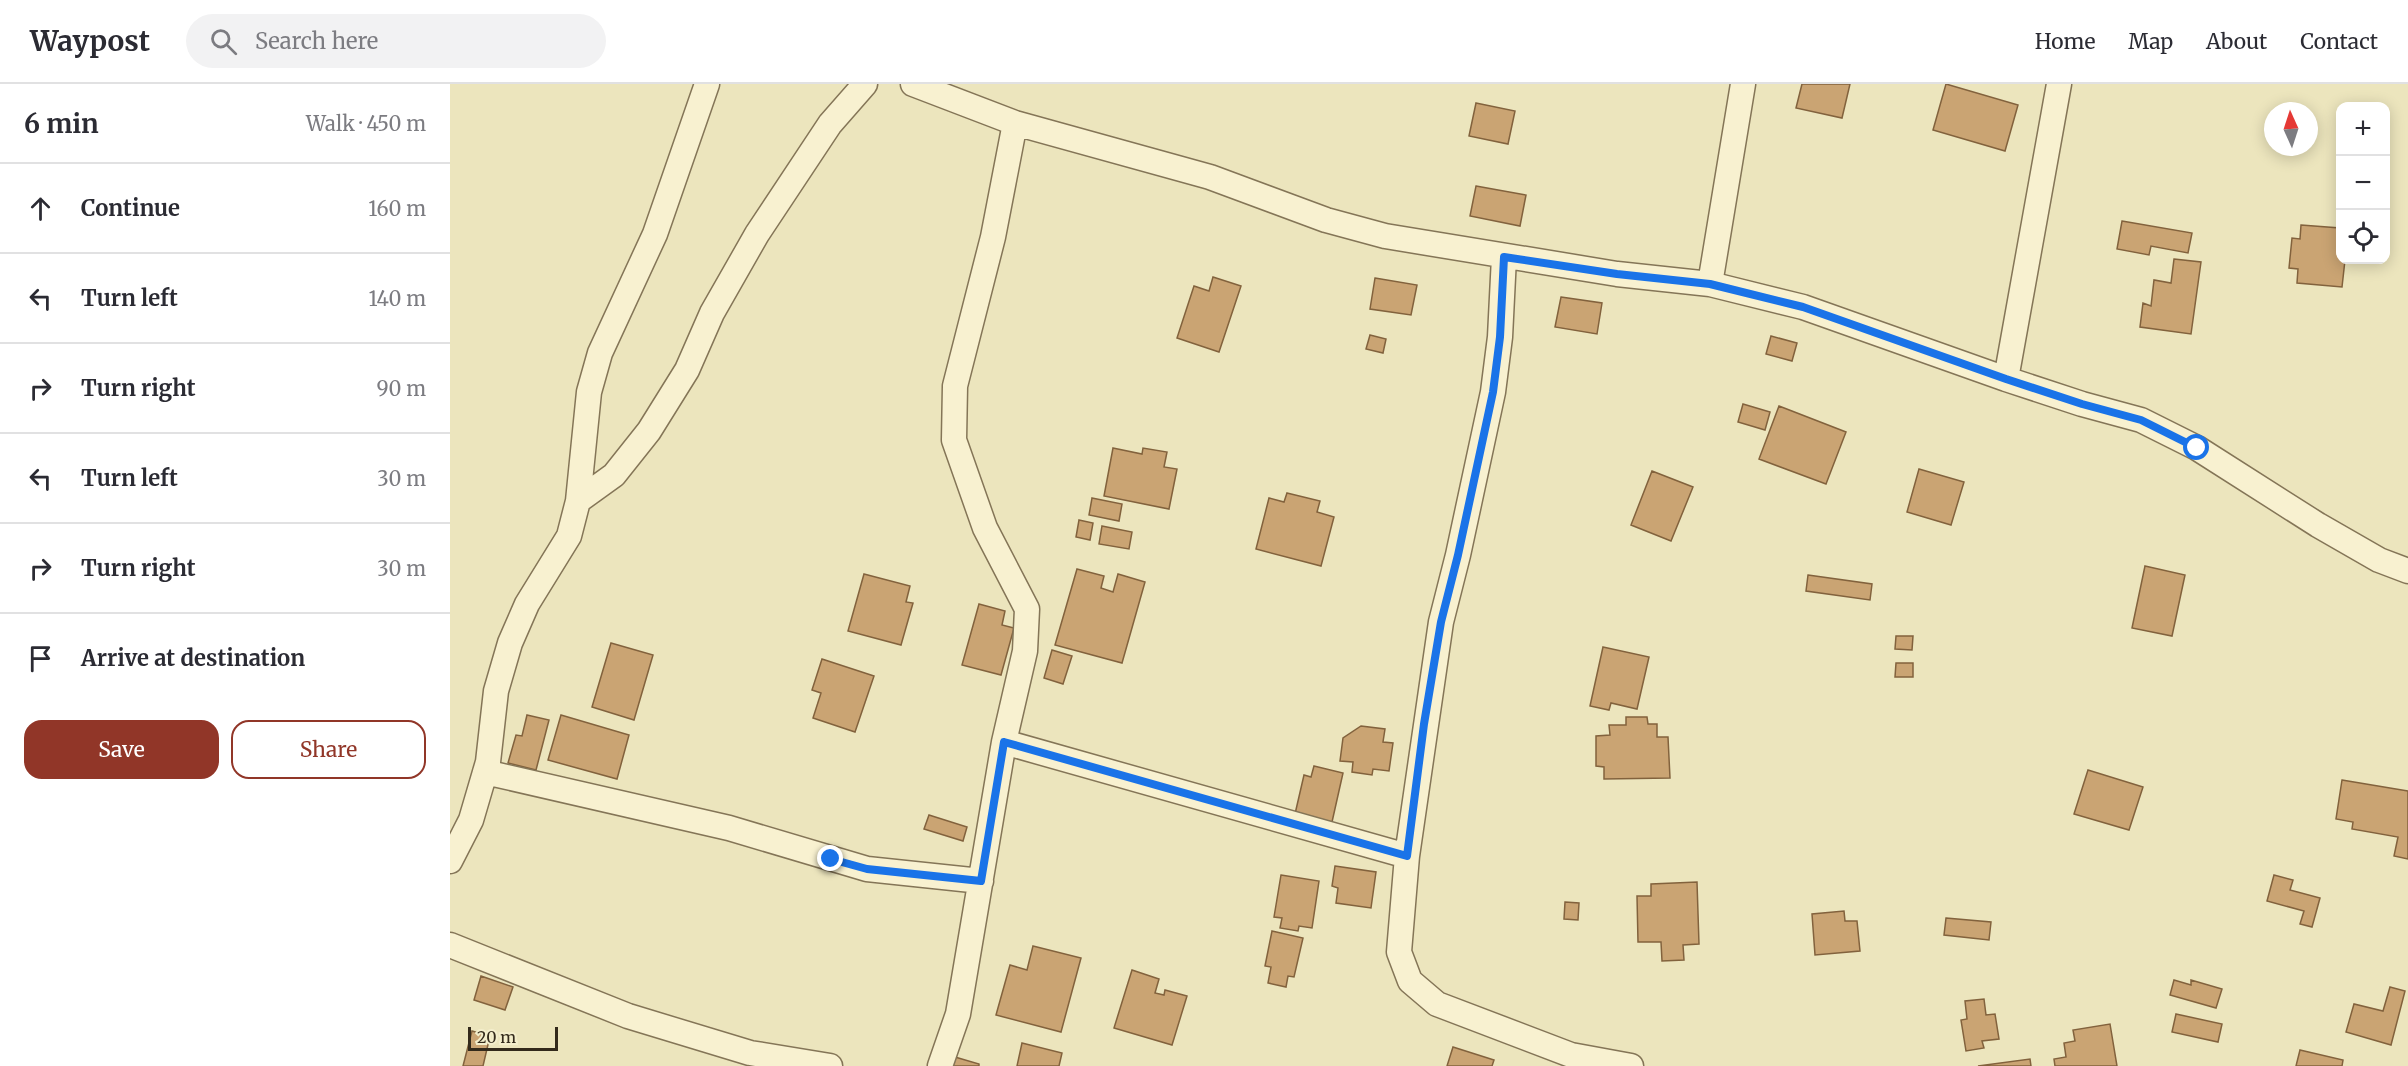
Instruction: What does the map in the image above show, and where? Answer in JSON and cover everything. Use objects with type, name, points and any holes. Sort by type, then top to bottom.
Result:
[{"type":"street","points":[[450,861],[471,820],[485,772],[496,691],[510,643],[527,604],[569,536],[578,501],[589,392],[600,353],[655,234],[707,84]]},
{"type":"street","points":[[578,501],[614,475],[649,431],[687,370],[712,313],[756,234],[830,124],[865,84]]},
{"type":"street","points":[[913,84],[1015,123],[1210,177],[1326,220],[1385,236],[1617,274],[1710,284],[1803,307],[2006,379],[2082,404],[2141,420],[2197,448],[2318,525],[2379,560],[2408,571]]},
{"type":"street","points":[[1710,284],[1743,84]]},
{"type":"street","points":[[2006,379],[2059,84]]},
{"type":"street","points":[[940,1066],[958,1014],[1004,742],[1025,651],[1027,609],[985,528],[954,440],[955,386],[993,237],[1015,123]]},
{"type":"street","points":[[1504,257],[1500,337],[1493,392],[1458,555],[1441,622],[1424,724],[1407,856],[1399,951],[1410,981],[1437,1004],[1571,1055],[1599,1063],[1631,1066]]},
{"type":"street","points":[[1004,742],[1407,856]]},
{"type":"street","points":[[485,772],[729,828],[867,869],[981,881]]},
{"type":"street","points":[[450,945],[731,1056],[750,1053],[830,1066]]},
{"type":"building","points":[[1802,84],[1850,84],[1842,118],[1796,108]]},
{"type":"building","points":[[1946,84],[2018,105],[2005,151],[1933,130]]},
{"type":"building","points":[[1476,103],[1515,111],[1508,144],[1469,136]]},
{"type":"building","points":[[1476,186],[1526,195],[1520,226],[1470,216]]},
{"type":"building","points":[[2122,221],[2192,233],[2188,253],[2151,246],[2149,255],[2117,249]]},
{"type":"building","points":[[2301,225],[2336,228],[2336,264],[2345,264],[2342,287],[2297,283],[2298,269],[2289,268],[2292,238],[2300,239]]},
{"type":"building","points":[[2174,259],[2201,262],[2191,334],[2140,327],[2143,303],[2151,306],[2154,280],[2171,283]]},
{"type":"building","points":[[1213,277],[1241,286],[1219,352],[1177,338],[1194,286],[1209,291]]},
{"type":"building","points":[[1375,278],[1417,285],[1411,315],[1370,309]]},
{"type":"building","points":[[1561,297],[1602,303],[1597,334],[1555,327]]},
{"type":"building","points":[[1370,335],[1386,339],[1383,353],[1366,349]]},
{"type":"building","points":[[1771,336],[1797,343],[1792,361],[1766,354]]},
{"type":"building","points":[[1743,404],[1770,412],[1765,430],[1738,422]]},
{"type":"building","points":[[1779,406],[1846,432],[1826,484],[1759,459]]},
{"type":"building","points":[[1113,448],[1142,454],[1143,448],[1167,452],[1164,467],[1177,469],[1169,509],[1104,496]]},
{"type":"building","points":[[1919,469],[1964,482],[1951,525],[1907,512]]},
{"type":"building","points":[[1652,471],[1693,487],[1671,541],[1631,525]]},
{"type":"building","points":[[1287,493],[1320,501],[1317,512],[1334,517],[1321,566],[1256,549],[1269,498],[1284,502]]},
{"type":"building","points":[[1092,498],[1122,504],[1119,521],[1089,515]]},
{"type":"building","points":[[1079,520],[1093,523],[1090,540],[1076,537]]},
{"type":"building","points":[[1102,526],[1132,532],[1129,549],[1099,544]]},
{"type":"building","points":[[2145,566],[2185,575],[2172,636],[2132,628]]},
{"type":"building","points":[[1077,569],[1104,576],[1101,588],[1113,592],[1118,574],[1145,582],[1122,663],[1055,645]]},
{"type":"building","points":[[864,574],[910,586],[906,602],[913,603],[901,645],[848,631]]},
{"type":"building","points":[[1808,575],[1872,584],[1870,600],[1806,591]]},
{"type":"building","points":[[979,604],[1005,611],[1002,625],[1014,628],[1001,675],[962,665]]},
{"type":"building","points":[[1896,636],[1913,636],[1912,650],[1895,649]]},
{"type":"building","points":[[611,643],[653,655],[634,720],[592,707]]},
{"type":"building","points":[[1603,647],[1649,657],[1637,709],[1611,703],[1609,710],[1590,706]]},
{"type":"building","points":[[1052,650],[1072,656],[1063,684],[1044,678]]},
{"type":"building","points":[[822,659],[874,676],[855,732],[813,718],[821,693],[812,690]]},
{"type":"building","points":[[1896,663],[1913,663],[1913,677],[1895,677]]},
{"type":"building","points":[[527,715],[549,720],[536,770],[508,763],[516,735],[522,736]]},
{"type":"building","points":[[561,715],[629,735],[617,779],[548,760]]},
{"type":"building","points":[[1626,717],[1647,717],[1648,724],[1657,724],[1657,737],[1668,737],[1670,778],[1604,779],[1604,767],[1596,766],[1596,736],[1610,735],[1609,725],[1626,725]]},
{"type":"building","points":[[1361,726],[1385,729],[1383,742],[1393,743],[1389,771],[1373,769],[1372,775],[1352,772],[1353,762],[1340,761],[1343,738]]},
{"type":"building","points":[[1314,766],[1343,773],[1332,822],[1295,814],[1304,775],[1311,777]]},
{"type":"building","points":[[2088,770],[2143,787],[2129,830],[2074,814]]},
{"type":"building","points":[[2342,780],[2408,791],[2408,859],[2394,856],[2398,837],[2352,829],[2353,822],[2336,819]]},
{"type":"building","points":[[929,815],[967,827],[963,841],[924,829]]},
{"type":"building","points":[[1335,866],[1376,872],[1371,908],[1336,903],[1338,888],[1332,886]]},
{"type":"building","points":[[1281,875],[1319,881],[1312,928],[1299,926],[1298,931],[1280,928],[1282,918],[1274,917]]},
{"type":"building","points":[[2274,875],[2293,880],[2290,890],[2320,898],[2312,927],[2300,924],[2304,911],[2267,901]]},
{"type":"building","points":[[1697,882],[1699,944],[1683,945],[1684,960],[1662,961],[1661,942],[1638,942],[1637,896],[1651,896],[1651,884]]},
{"type":"building","points":[[1565,902],[1579,903],[1578,920],[1564,919]]},
{"type":"building","points":[[1844,911],[1845,921],[1857,921],[1860,951],[1815,955],[1812,914]]},
{"type":"building","points":[[1946,918],[1991,922],[1989,940],[1944,935]]},
{"type":"building","points":[[1272,931],[1303,938],[1294,977],[1288,976],[1286,987],[1268,983],[1271,967],[1265,966]]},
{"type":"building","points":[[1033,946],[1081,958],[1061,1032],[996,1015],[1010,965],[1027,970]]},
{"type":"building","points":[[1132,970],[1159,979],[1155,993],[1164,995],[1165,990],[1187,996],[1172,1045],[1114,1028]]},
{"type":"building","points":[[481,976],[513,987],[505,1010],[474,1000]]},
{"type":"building","points":[[2174,980],[2191,985],[2191,980],[2222,989],[2216,1008],[2170,995]]},
{"type":"building","points":[[2390,987],[2405,991],[2391,1045],[2346,1032],[2354,1004],[2383,1011]]},
{"type":"building","points":[[1984,999],[1986,1015],[1995,1014],[1999,1039],[1982,1041],[1984,1048],[1966,1051],[1961,1020],[1967,1019],[1965,1001]]},
{"type":"building","points":[[2176,1014],[2222,1024],[2218,1042],[2172,1032]]},
{"type":"building","points":[[2110,1024],[2117,1066],[2055,1066],[2054,1059],[2066,1057],[2064,1043],[2075,1041],[2073,1030]]},
{"type":"building","points":[[472,1031],[490,1036],[483,1066],[463,1066]]},
{"type":"building","points":[[1022,1043],[1062,1053],[1059,1066],[1017,1066]]},
{"type":"building","points":[[1453,1047],[1494,1060],[1492,1066],[1447,1066]]},
{"type":"building","points":[[2300,1050],[2343,1060],[2342,1066],[2296,1066]]},
{"type":"building","points":[[955,1057],[979,1064],[979,1066],[953,1066]]},
{"type":"building","points":[[2030,1059],[2031,1066],[1978,1066]]},
{"type":"route","points":[[831,859],[867,869],[981,881],[1004,742],[1407,856],[1424,724],[1441,622],[1458,555],[1493,392],[1500,337],[1504,257],[1617,274],[1710,284],[1803,307],[2006,379],[2082,404],[2141,420],[2197,448]]}]
